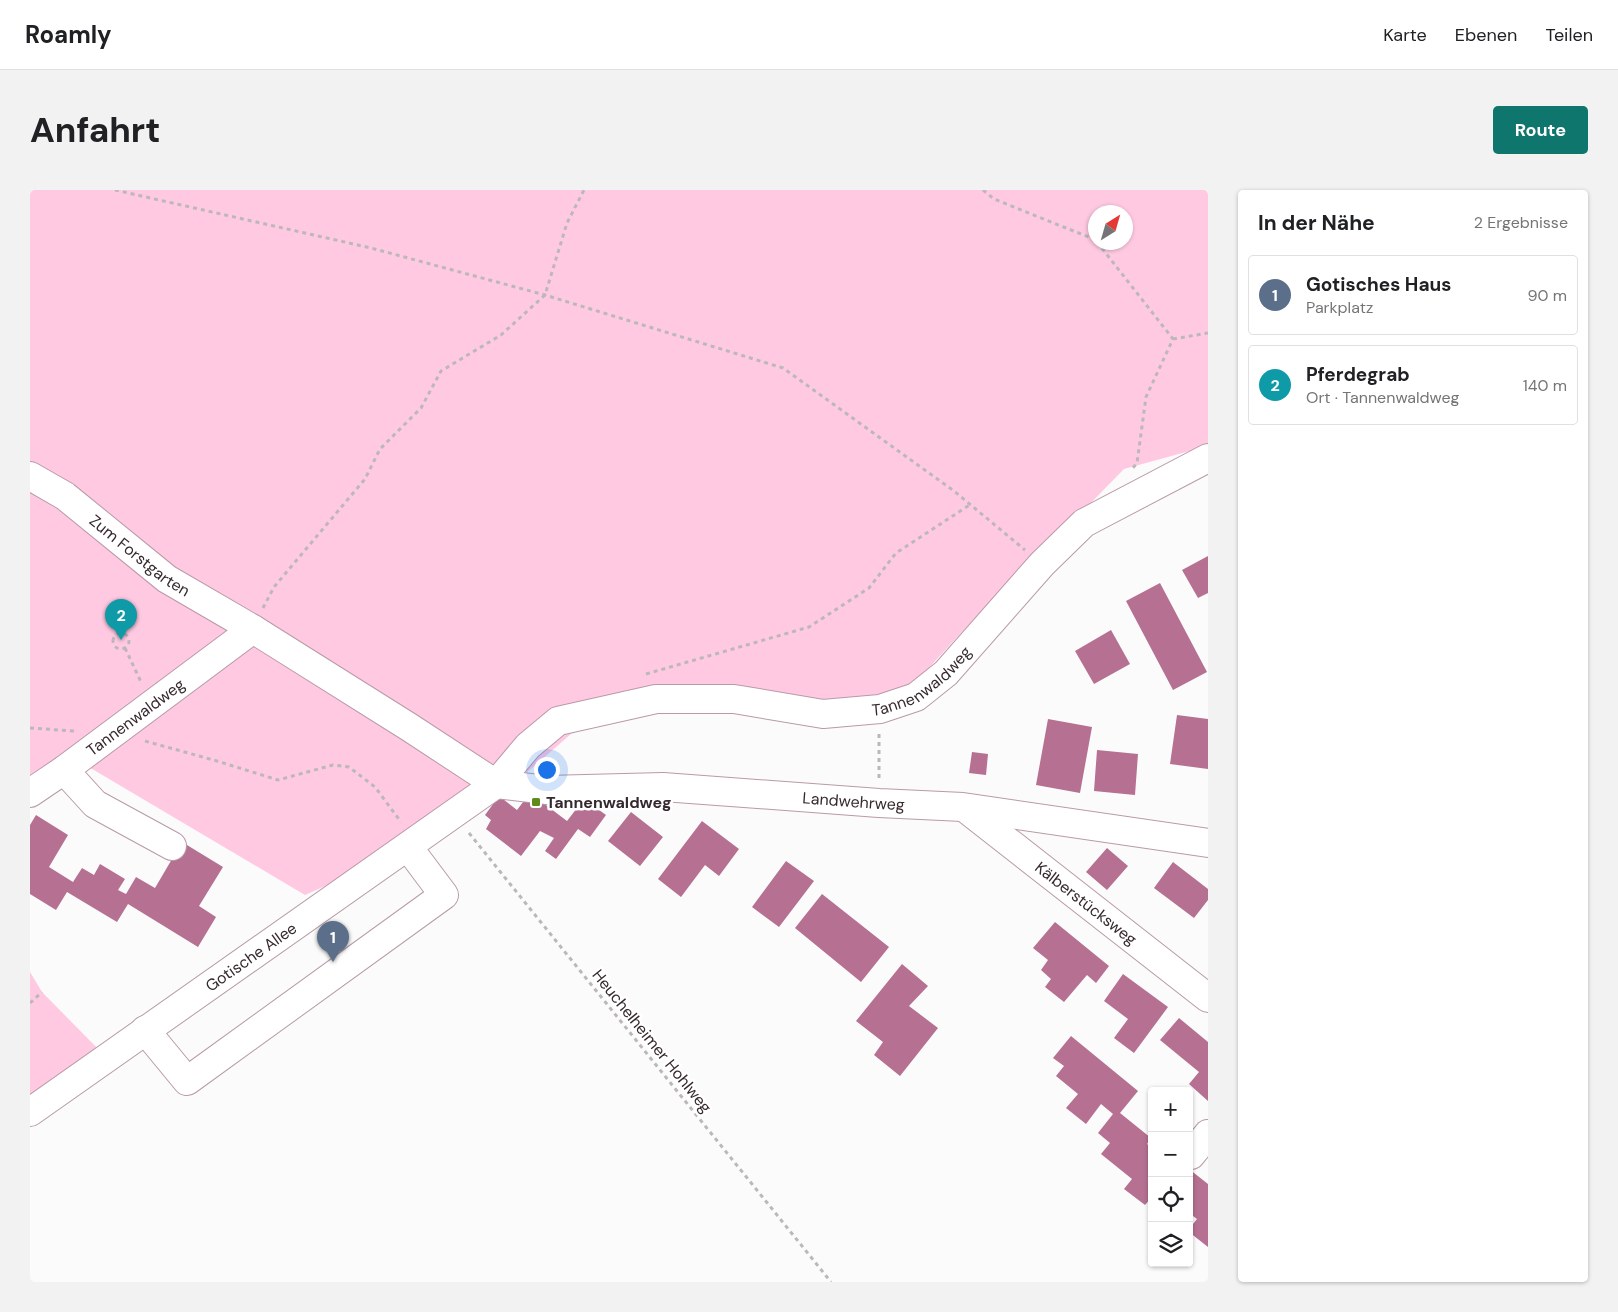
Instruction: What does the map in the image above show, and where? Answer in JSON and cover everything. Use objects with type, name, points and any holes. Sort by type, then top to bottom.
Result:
[{"type":"street","name":"Tannenwaldweg","points":[[496,784],[528,746],[558,721],[656,699],[734,699],[823,714],[880,709],[916,697],[946,673],[1042,564],[1084,524],[1208,458]]},
{"type":"street","name":"Zum Forstgarten","points":[[30,476],[65,496],[167,579],[253,629]]},
{"type":"street","name":"Tannenwaldweg","points":[[30,793],[64,770],[253,629]]},
{"type":"street","points":[[253,629],[410,727],[496,784]]},
{"type":"street","points":[[64,770],[95,804],[172,846]]},
{"type":"street","name":"Landwehrweg","points":[[496,784],[547,790],[663,787],[878,803],[963,807],[1208,843]]},
{"type":"street","name":"Gotische Allee","points":[[30,1112],[496,784]]},
{"type":"street","name":"Kälberstücksweg","points":[[963,807],[1208,998]]},
{"type":"street","points":[[145,1030],[187,1081],[444,895],[411,844]]},
{"type":"street","points":[[1193,1153],[1208,1134]]},
{"type":"path","points":[[115,190],[372,248],[545,295],[782,368],[971,504],[1042,564]]},
{"type":"path","points":[[253,629],[274,587],[365,479],[380,449],[421,408],[440,371],[501,335],[545,295],[567,223],[584,190]]},
{"type":"path","points":[[983,190],[994,199],[1088,239]]},
{"type":"path","points":[[1102,250],[1173,339]]},
{"type":"path","points":[[1173,339],[1208,333]]},
{"type":"path","points":[[1131,470],[1137,463],[1146,397],[1173,339]]},
{"type":"path","points":[[637,676],[808,627],[869,588],[896,553],[971,504]]},
{"type":"path","points":[[123,633],[127,635],[129,642],[125,648],[118,649],[113,643],[114,636],[123,633]]},
{"type":"path","points":[[125,648],[152,704]]},
{"type":"path","points":[[878,803],[880,709]]},
{"type":"path","points":[[30,728],[76,732]]},
{"type":"path","points":[[112,734],[160,744],[278,780],[333,765],[349,767],[375,787],[411,844]]},
{"type":"path","name":"Heuchelheimer Hohlweg","points":[[454,815],[831,1282]]},
{"type":"path","points":[[30,1003],[42,992]]},
{"type":"shaded area","points":[[30,190],[1208,190],[1208,446],[1124,469],[1080,514],[1034,554],[901,698],[878,703],[735,697],[587,720],[508,789],[410,848],[305,895],[77,760],[30,796]]},
{"type":"shaded area","points":[[30,972],[42,992],[104,1055],[30,1103]]},
{"type":"building","points":[[1208,556],[1208,593],[1198,598],[1182,570]]},
{"type":"building","points":[[1160,583],[1207,672],[1173,690],[1126,601]]},
{"type":"building","points":[[1111,630],[1130,664],[1094,684],[1075,651]]},
{"type":"building","points":[[1177,715],[1208,719],[1208,769],[1170,764]]},
{"type":"building","points":[[1048,719],[1092,727],[1080,793],[1036,785]]},
{"type":"building","points":[[1097,750],[1138,754],[1135,795],[1094,791]]},
{"type":"building","points":[[972,752],[988,754],[986,775],[969,773]]},
{"type":"building","points":[[530,793],[567,821],[584,799],[606,815],[590,837],[578,829],[556,859],[545,851],[554,838],[540,831],[521,856],[486,829],[491,820],[485,815],[499,796],[517,810]]},
{"type":"building","points":[[631,812],[663,837],[640,866],[608,841]]},
{"type":"building","points":[[36,815],[68,835],[49,867],[73,882],[82,868],[94,875],[100,864],[125,879],[118,890],[126,894],[136,877],[155,888],[182,842],[223,867],[199,906],[216,917],[198,947],[128,904],[117,922],[67,892],[56,910],[30,894],[30,825]]},
{"type":"building","points":[[702,821],[739,849],[719,876],[705,865],[681,897],[658,879]]},
{"type":"building","points":[[1107,848],[1128,866],[1107,890],[1086,872]]},
{"type":"building","points":[[786,861],[814,881],[779,927],[752,907]]},
{"type":"building","points":[[1173,862],[1208,889],[1208,900],[1194,918],[1154,888]]},
{"type":"building","points":[[822,894],[889,947],[861,982],[795,928]]},
{"type":"building","points":[[1055,922],[1109,966],[1096,983],[1087,975],[1064,1002],[1045,987],[1051,979],[1041,970],[1048,960],[1033,948]]},
{"type":"building","points":[[902,964],[928,986],[909,1006],[938,1028],[900,1076],[874,1055],[883,1042],[856,1021]]},
{"type":"building","points":[[1123,974],[1168,1007],[1134,1053],[1114,1038],[1128,1019],[1104,1001]]},
{"type":"building","points":[[1179,1018],[1208,1042],[1208,1101],[1189,1084],[1199,1072],[1160,1040]]},
{"type":"building","points":[[1071,1036],[1138,1091],[1120,1113],[1148,1136],[1148,1202],[1145,1205],[1124,1189],[1132,1179],[1101,1154],[1110,1143],[1098,1133],[1113,1114],[1101,1104],[1086,1124],[1066,1108],[1078,1094],[1056,1076],[1064,1066],[1053,1058]]},
{"type":"building","points":[[1193,1172],[1208,1184],[1208,1247],[1193,1235],[1193,1224],[1197,1219],[1193,1216]]},
{"type":"place","name":"Pferdegrab","points":[[121,640]]},
{"type":"place","name":"Tannenwaldweg","points":[[536,802]]},
{"type":"place","name":"Gotisches Haus","points":[[333,962]]}]
